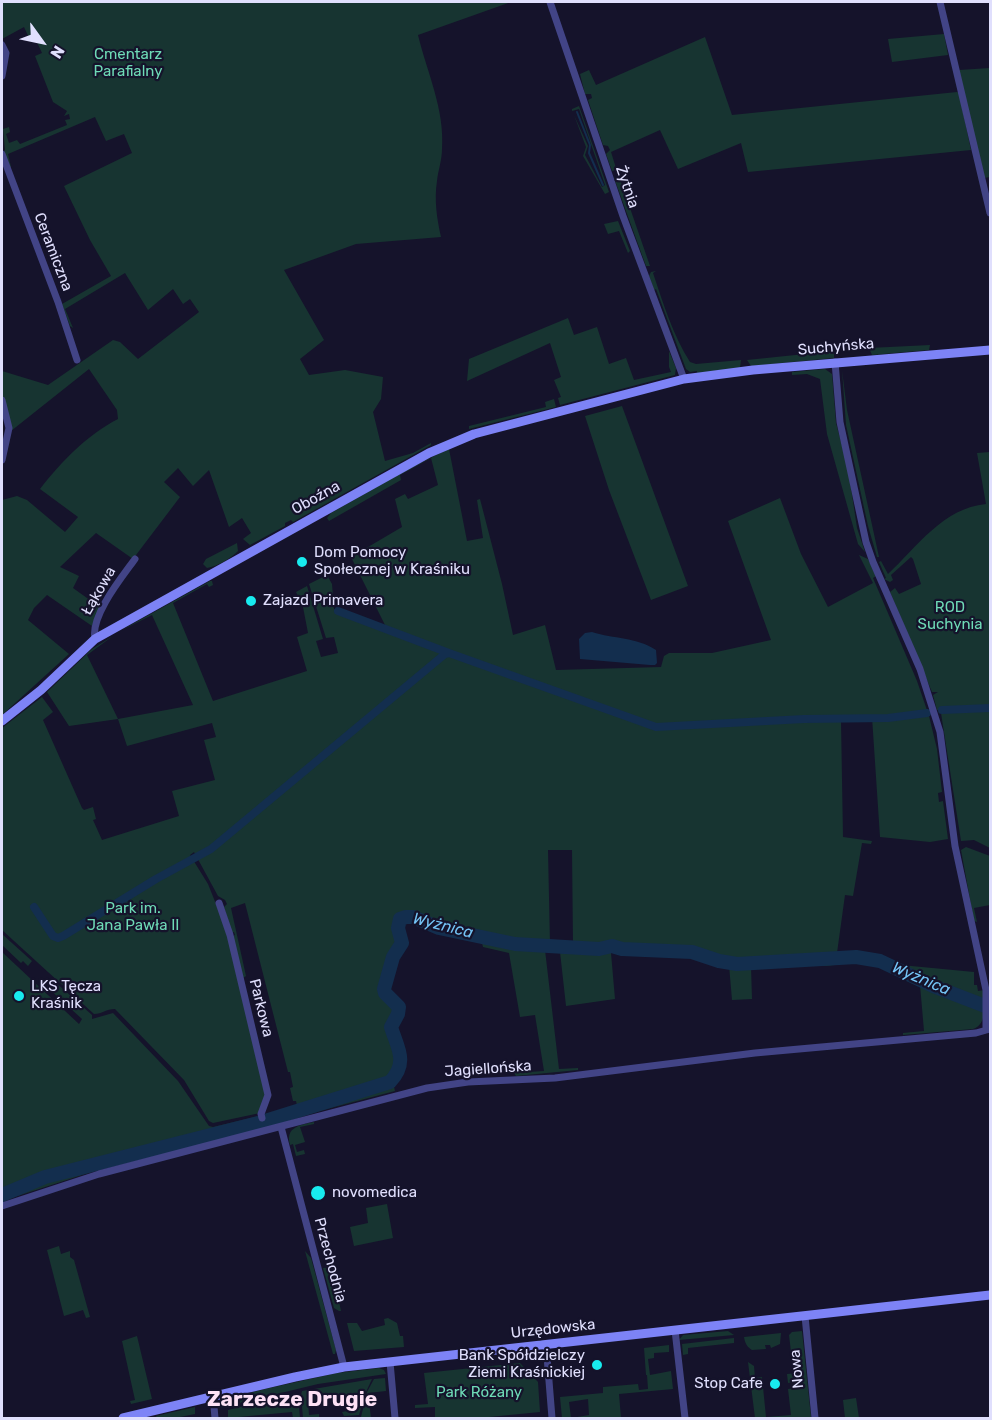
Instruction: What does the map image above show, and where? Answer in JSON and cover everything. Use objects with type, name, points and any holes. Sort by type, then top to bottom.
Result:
[{"type":"street","name":"Żytnia","points":[[550,2],[622,216],[684,380]]},
{"type":"street","points":[[940,2],[990,213]]},
{"type":"street","points":[[2,45],[6,54],[2,76]]},
{"type":"street","name":"Ceramiczna","points":[[2,154],[5,174],[58,302],[77,360]]},
{"type":"street","name":"Suchyńska","points":[[684,380],[744,371],[835,362],[990,350]]},
{"type":"street","points":[[835,362],[840,422],[866,542],[920,669],[940,732],[955,846],[986,990],[988,1029]]},
{"type":"street","name":"Oboźna","points":[[2,721],[33,697],[95,639],[450,442],[499,427],[684,380]]},
{"type":"street","points":[[2,400],[9,425],[9,434],[2,460]]},
{"type":"street","name":"Łąkowa","points":[[95,639],[97,619],[135,559]]},
{"type":"street","name":"Parkowa","points":[[219,903],[230,935],[268,1095],[261,1114],[264,1124]]},
{"type":"street","name":"Jagiellońska","points":[[2,1206],[76,1180],[264,1124],[281,1127],[427,1088],[455,1084],[555,1078],[755,1053],[976,1033],[988,1029]]},
{"type":"street","name":"Przechodnia","points":[[281,1127],[344,1366]]},
{"type":"street","name":"Urzędowska","points":[[123,1419],[344,1366],[990,1295]]},
{"type":"street","name":"Nowa","points":[[805,1316],[815,1419]]},
{"type":"street","points":[[675,1330],[685,1419]]},
{"type":"street","points":[[546,1344],[552,1419]]},
{"type":"street","points":[[390,1362],[395,1419]]},
{"type":"street","points":[[213,1396],[215,1419]]},
{"type":"green space","name":"Cmentarz Parafialny","points":[[2,2],[511,2],[418,35],[441,120],[442,153],[436,195],[441,237],[356,244],[284,270],[324,340],[300,359],[309,375],[345,370],[383,377],[381,399],[373,412],[385,461],[413,453],[431,443],[431,445],[293,522],[291,520],[285,523],[285,526],[250,545],[243,539],[251,533],[242,518],[229,527],[209,470],[193,486],[178,468],[164,482],[180,497],[133,559],[96,533],[60,567],[79,576],[73,588],[101,608],[92,626],[47,595],[34,608],[28,620],[69,654],[2,715],[2,500],[17,496],[27,500],[65,532],[78,517],[40,489],[76,450],[96,433],[118,419],[117,410],[89,369],[11,431],[2,395],[2,371],[48,385],[113,340],[120,342],[138,359],[199,312],[190,299],[183,304],[173,289],[148,310],[125,273],[65,309],[73,328],[70,326],[62,304],[111,276],[90,240],[64,186],[132,153],[124,134],[106,141],[95,117],[8,154],[11,167],[9,167],[4,151],[3,129],[9,127],[10,132],[6,134],[9,143],[17,140],[20,144],[67,125],[65,120],[70,119],[69,114],[64,116],[67,111],[53,102],[35,56],[42,53],[35,38],[30,40],[24,27],[2,39]]},
{"type":"green space","points":[[944,34],[948,55],[892,62],[888,39]]},
{"type":"green space","points":[[705,37],[732,115],[957,92],[971,150],[748,172],[741,143],[678,169],[660,130],[611,152],[616,168],[619,169],[612,171],[606,154],[610,150],[608,146],[603,145],[588,100],[592,98],[591,94],[585,94],[580,74],[589,70],[596,85]]},
{"type":"green space","points":[[990,68],[990,177],[984,178],[959,70]]},
{"type":"green space","points":[[579,106],[609,192],[605,194],[583,156],[586,147],[574,115],[588,146],[585,155],[602,187],[605,185],[579,109],[572,111]]},
{"type":"green space","points":[[622,176],[620,179],[650,266],[646,266],[614,178]]},
{"type":"green space","points":[[618,221],[630,251],[628,253],[619,231],[608,234],[604,224]]},
{"type":"green space","points":[[656,271],[653,273],[669,319],[690,362],[696,364],[741,360],[740,368],[697,373],[697,371],[690,372],[686,369],[649,276],[651,272]]},
{"type":"green space","points":[[568,318],[574,335],[597,327],[609,364],[626,358],[634,380],[671,372],[669,351],[676,368],[675,375],[560,405],[558,398],[561,397],[554,380],[561,377],[550,343],[467,381],[469,359]]},
{"type":"green space","points":[[930,345],[929,350],[872,355],[869,348]]},
{"type":"green space","points":[[834,351],[834,358],[751,366],[747,360]]},
{"type":"green space","points":[[825,369],[832,374],[836,423],[848,468],[857,528],[865,552],[858,544],[827,434],[820,379],[807,374],[792,375],[792,372]]},
{"type":"green space","points":[[842,370],[847,410],[879,557],[877,557],[868,526],[846,425]]},
{"type":"green space","points":[[554,399],[556,407],[469,429],[469,426],[546,407],[545,402]]},
{"type":"green space","points":[[622,406],[688,586],[651,600],[609,490],[585,416]]},
{"type":"green space","name":"Park im. Jana Pawła II","points":[[449,449],[467,541],[483,538],[477,500],[480,499],[513,635],[545,625],[556,670],[661,667],[664,656],[669,653],[712,653],[771,640],[728,521],[780,498],[801,554],[828,607],[873,583],[859,555],[868,559],[876,576],[873,578],[917,681],[929,716],[937,749],[942,792],[938,793],[939,802],[943,801],[948,839],[930,842],[880,837],[872,717],[794,716],[684,727],[841,721],[843,837],[872,841],[871,844],[862,843],[853,896],[845,895],[837,953],[875,956],[901,965],[974,972],[974,985],[977,985],[978,991],[984,990],[983,1018],[981,1023],[973,1029],[903,1035],[903,1033],[924,1031],[920,985],[897,971],[868,962],[827,966],[751,966],[752,999],[732,1000],[729,965],[692,954],[659,951],[611,953],[615,999],[566,1006],[560,952],[545,950],[559,1069],[578,1068],[578,1070],[516,1076],[514,1073],[544,1071],[535,1015],[520,1017],[509,953],[483,947],[481,939],[406,917],[400,919],[398,928],[402,943],[393,957],[384,989],[399,1007],[391,1027],[400,1054],[394,1081],[395,1091],[266,1125],[265,1115],[298,1110],[290,1088],[293,1087],[290,1072],[288,1072],[245,903],[231,908],[246,976],[243,978],[233,936],[235,935],[234,932],[232,933],[224,907],[227,904],[218,896],[194,852],[190,855],[208,884],[228,934],[266,1097],[260,1113],[213,1123],[209,1121],[184,1080],[115,1009],[94,1014],[2,930],[2,728],[42,697],[53,712],[43,720],[82,808],[84,810],[93,807],[96,819],[93,820],[102,840],[179,816],[172,791],[215,780],[204,740],[216,737],[212,723],[127,746],[118,719],[193,705],[152,615],[120,631],[212,581],[213,585],[209,587],[207,584],[173,603],[213,701],[307,671],[297,637],[308,633],[303,607],[296,592],[307,586],[323,639],[316,641],[321,657],[338,653],[334,637],[326,638],[309,584],[327,575],[332,584],[334,609],[386,627],[351,557],[402,527],[395,499],[405,494],[408,499],[438,485],[431,458]],"holes":[[[548,850],[572,850],[573,945],[550,944]]]},
{"type":"green space","name":"ROD Suchynia","points":[[990,452],[990,706],[937,710],[933,695],[938,692],[932,692],[890,592],[895,588],[899,594],[921,584],[913,559],[911,557],[891,575],[893,580],[890,582],[884,579],[886,578],[879,562],[881,561],[888,574],[920,541],[944,521],[971,507],[986,504],[977,453]]},
{"type":"green space","points":[[431,458],[400,475],[401,480],[329,521],[327,518],[331,513],[375,488]]},
{"type":"green space","points":[[237,543],[238,551],[228,559],[207,568],[203,564],[206,559]]},
{"type":"green space","points":[[113,636],[87,655],[118,719],[69,726],[47,692],[92,649]]},
{"type":"green space","points":[[990,710],[990,848],[974,840],[961,841],[941,713]]},
{"type":"green space","points":[[966,847],[990,856],[990,905],[974,908],[977,922],[974,921],[961,850]]},
{"type":"green space","points":[[2,934],[32,961],[28,966],[23,961],[21,963],[2,945]]},
{"type":"green space","points":[[2,952],[79,1024],[82,1019],[47,987],[53,980],[92,1015],[92,1019],[113,1013],[178,1081],[209,1126],[259,1116],[262,1126],[119,1163],[113,1159],[113,1165],[2,1201]]},
{"type":"green space","points":[[314,1122],[314,1124],[300,1127],[305,1142],[295,1145],[297,1152],[304,1150],[305,1154],[296,1156],[293,1144],[290,1145],[290,1134],[295,1128]]},
{"type":"green space","points":[[387,1204],[393,1238],[354,1246],[350,1227],[368,1223],[366,1208]]},
{"type":"green space","points":[[59,1246],[61,1254],[70,1251],[70,1257],[74,1260],[90,1317],[86,1318],[83,1310],[64,1316],[47,1250]]},
{"type":"green space","points":[[305,1251],[311,1258],[336,1350],[335,1354],[333,1354]]},
{"type":"green space","points":[[332,1267],[341,1311],[334,1308],[323,1268]]},
{"type":"green space","points":[[388,1318],[397,1323],[400,1336],[403,1336],[404,1347],[354,1351],[347,1323],[357,1323],[362,1331],[385,1325],[384,1319]]},
{"type":"green space","points":[[728,1331],[734,1335],[679,1340],[683,1335]]},
{"type":"green space","points":[[802,1331],[811,1417],[755,1418],[748,1362],[754,1366],[755,1378],[762,1377],[766,1417],[791,1415],[788,1389],[795,1388],[794,1382],[788,1383],[787,1374],[800,1373],[798,1352],[791,1352],[789,1335],[792,1332]]},
{"type":"green space","points":[[781,1333],[780,1344],[771,1348],[770,1345],[765,1345],[766,1349],[752,1350],[746,1345],[744,1337]]},
{"type":"green space","points":[[137,1336],[152,1399],[131,1404],[130,1401],[135,1400],[122,1341]]},
{"type":"green space","points":[[734,1338],[734,1343],[688,1348],[688,1354],[683,1355],[682,1344]]},
{"type":"green space","points":[[669,1345],[669,1352],[654,1353],[654,1358],[648,1359],[650,1375],[671,1371],[673,1389],[619,1394],[621,1418],[571,1418],[562,1418],[560,1397],[603,1393],[603,1387],[638,1384],[639,1390],[648,1389],[644,1348]],"holes":[[[588,1399],[589,1415],[571,1418],[569,1402]]]},
{"type":"green space","name":"Park Różany","points":[[520,1363],[538,1382],[540,1412],[479,1418],[435,1418],[435,1407],[415,1408],[415,1405],[428,1404],[424,1373]]},
{"type":"green space","points":[[379,1368],[386,1374],[318,1384],[219,1408],[226,1399],[265,1389],[337,1373]]},
{"type":"green space","points":[[385,1378],[386,1391],[368,1393],[371,1418],[361,1417],[367,1392],[374,1379]]},
{"type":"green space","points":[[372,1379],[359,1415],[344,1416],[342,1412],[352,1410],[350,1397],[308,1401],[309,1415],[319,1414],[319,1418],[303,1418],[302,1391]]},
{"type":"green space","points":[[298,1394],[300,1418],[293,1418],[292,1412],[228,1418],[228,1410]]},
{"type":"green space","points":[[856,1398],[859,1418],[845,1418],[843,1400]]},
{"type":"green space","points":[[195,1407],[195,1414],[175,1418],[157,1418],[156,1416]]},
{"type":"water","points":[[592,632],[633,640],[648,646],[656,650],[657,663],[650,665],[580,659],[579,639],[585,633]]},
{"type":"waterway","points":[[577,112],[590,145],[589,153],[603,185]]},
{"type":"waterway","points":[[338,611],[449,653]]},
{"type":"waterway","points":[[34,907],[53,936],[58,938],[211,849],[449,653],[656,727],[804,719],[888,718],[927,713]]},
{"type":"waterway","points":[[942,710],[990,708]]},
{"type":"waterway","name":"Wyżnica","points":[[2,1195],[45,1177],[262,1122],[390,1082],[396,1075],[400,1061],[391,1027],[399,1007],[384,989],[393,957],[402,943],[398,928],[400,919],[406,917],[413,917],[439,928],[515,944],[599,949],[612,946],[622,949],[692,952],[737,964],[856,957],[880,961],[933,986],[985,1006]]},
{"type":"place","name":"Dom Pomocy Społecznej w Kraśniku","points":[[302,562]]},
{"type":"place","name":"Zajazd Primavera","points":[[251,601]]},
{"type":"place","name":"LKS Tęcza Kraśnik","points":[[19,996]]},
{"type":"place","name":"novomedica","points":[[318,1193]]},
{"type":"place","name":"Bank Spółdzielczy Ziemi Kraśnickiej","points":[[597,1365]]},
{"type":"place","name":"Stop Cafe","points":[[775,1384]]},
{"type":"district","name":"Zarzecze Drugie","points":[[292,1400]]}]
